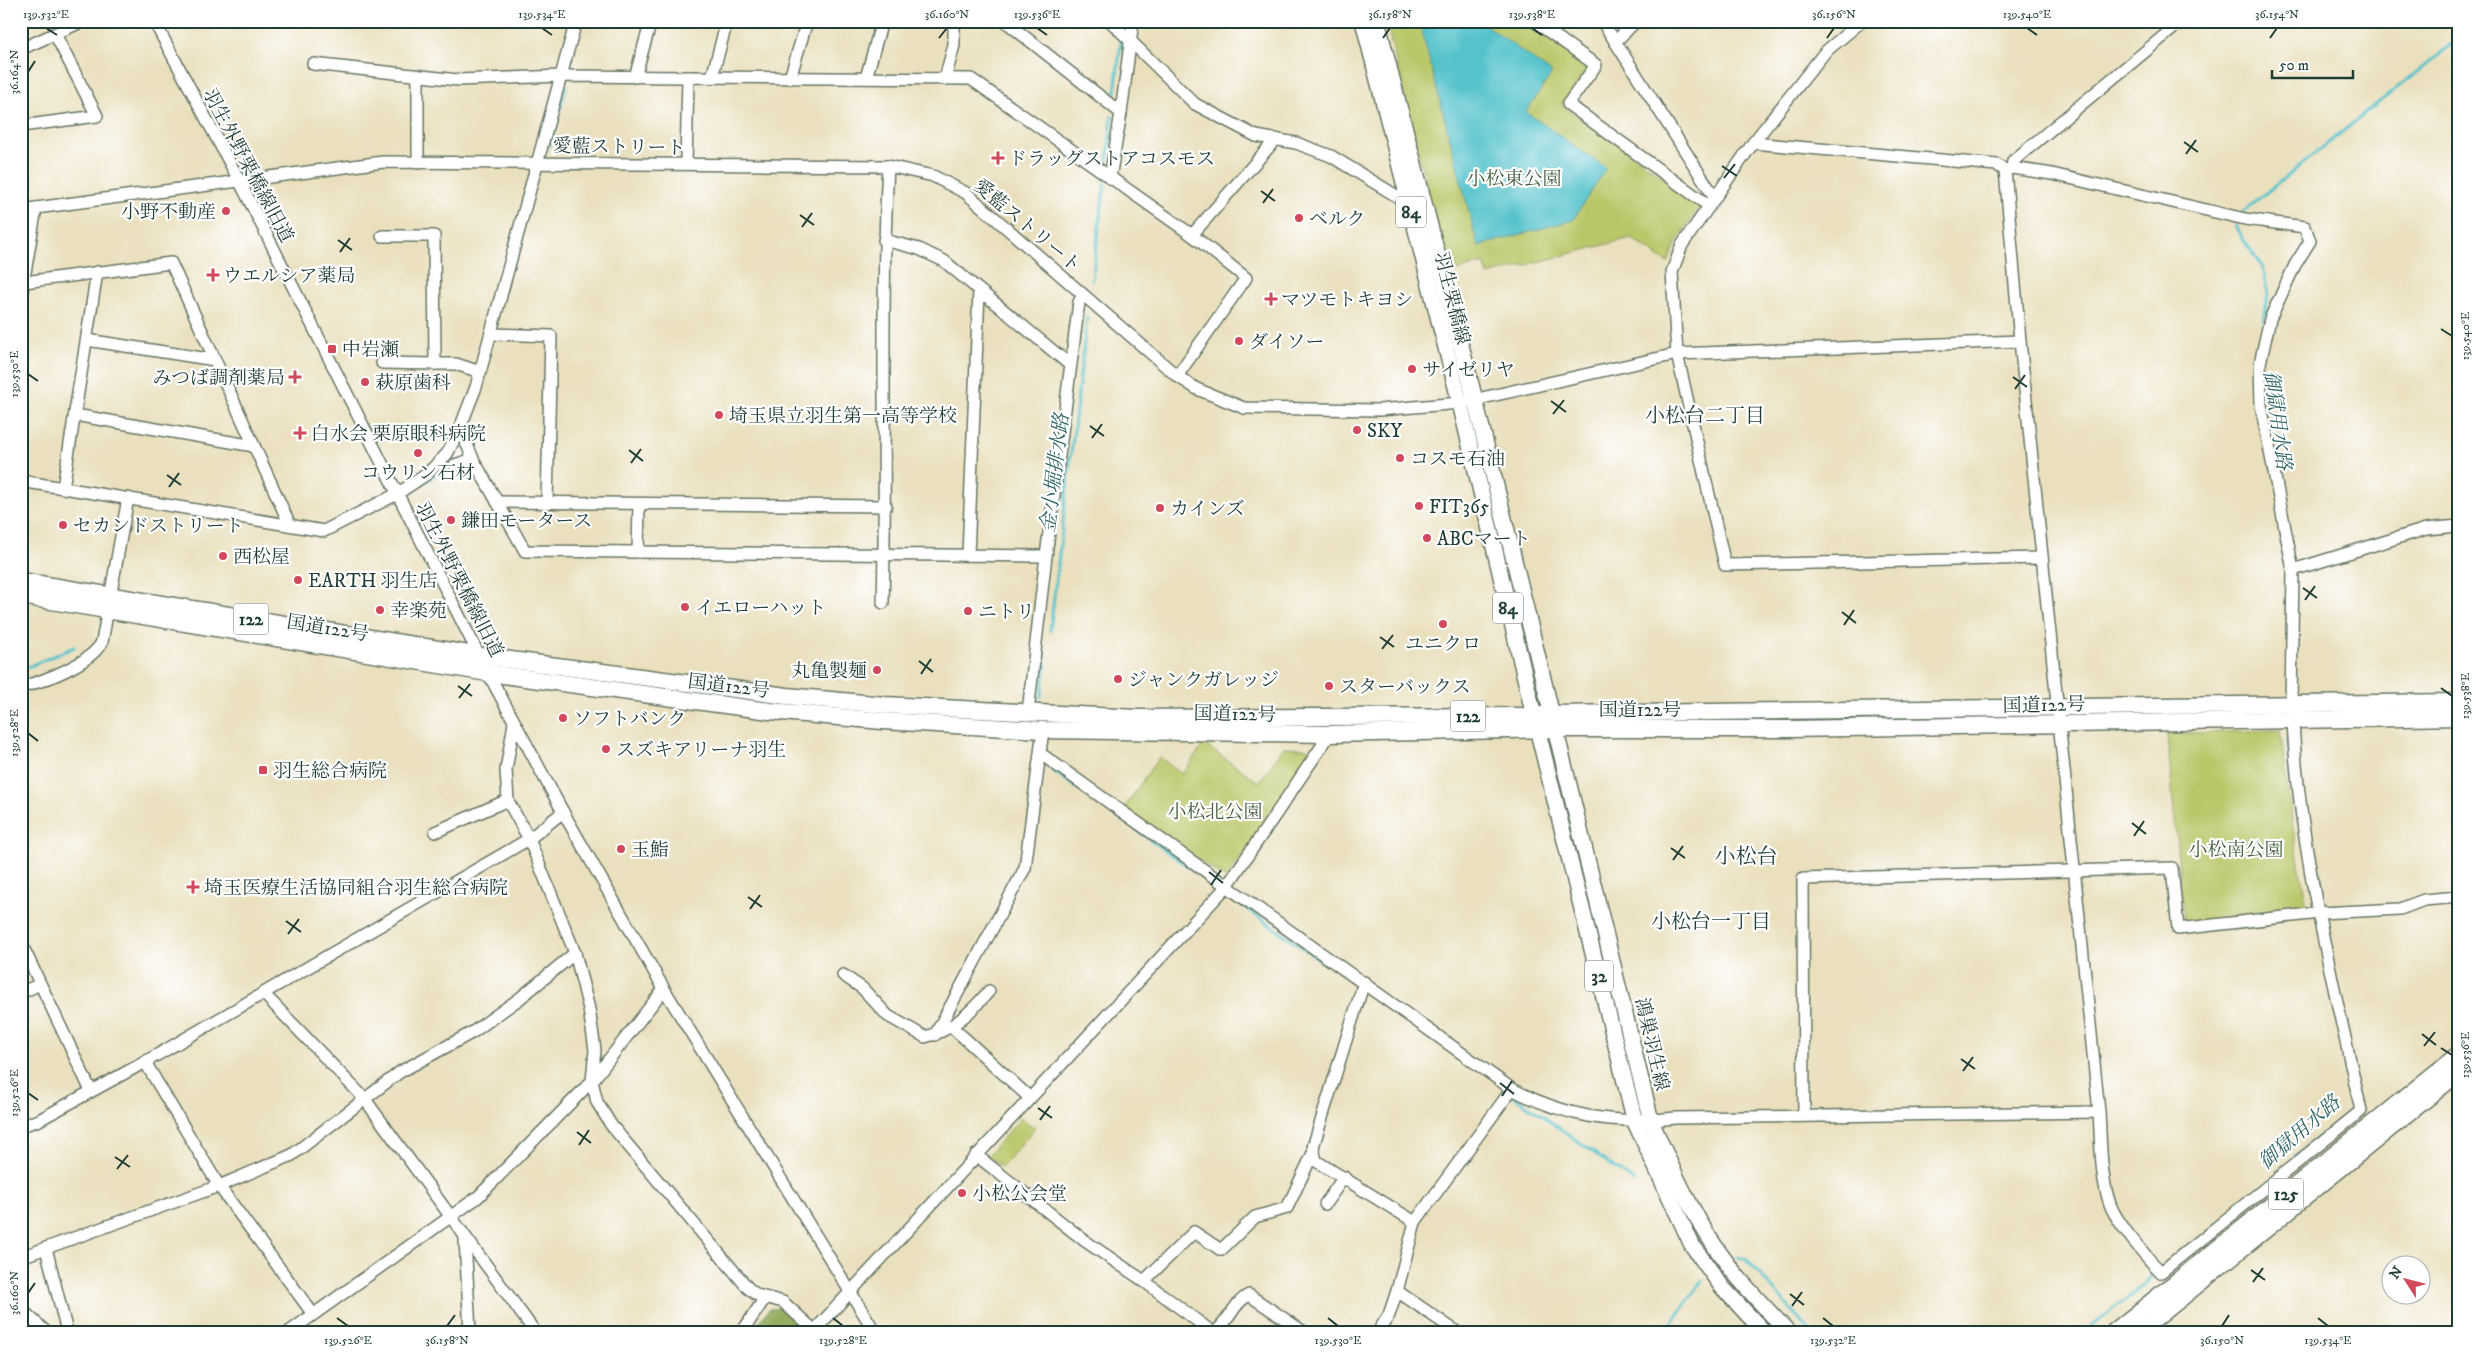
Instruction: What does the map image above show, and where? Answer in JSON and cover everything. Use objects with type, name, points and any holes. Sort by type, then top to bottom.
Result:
[{"type":"highway","name":"国道122号","points":[[21,582],[110,603],[488,673],[770,711],[883,721],[1043,730],[1330,734],[1554,722],[2292,713],[2458,717]]},
{"type":"highway","name":"国道122号","points":[[21,596],[110,603],[481,656],[787,696],[885,705],[1137,718],[1536,724]]},
{"type":"highway","name":"国道122号","points":[[2292,713],[2458,702]]},
{"type":"highway","name":"125","points":[[2114,1332],[2458,1055]]},
{"type":"highway","name":"125","points":[[2139,1332],[2458,1074]]},
{"type":"main road","name":"羽生栗橋線","points":[[1364,21],[1408,203],[1467,401],[1554,722]]},
{"type":"main road","name":"羽生栗橋線","points":[[1376,21],[1467,401],[1536,724]]},
{"type":"main road","name":"鴻巣羽生線","points":[[1554,722],[1651,1121],[1680,1188],[1717,1250],[1754,1296],[1788,1332]]},
{"type":"main road","name":"鴻巣羽生線","points":[[1536,724],[1635,1122],[1692,1245],[1722,1287],[1764,1332]]},
{"type":"street","points":[[21,49],[83,21]]},
{"type":"street","name":"羽生外野栗橋線旧道","points":[[154,21],[239,180],[488,673],[562,812],[664,989],[875,1332]]},
{"type":"street","points":[[21,481],[324,531],[397,494],[427,474],[447,454],[460,428],[480,372],[576,21]]},
{"type":"street","points":[[635,76],[651,21]]},
{"type":"street","points":[[712,77],[727,21]]},
{"type":"street","points":[[790,78],[807,21]]},
{"type":"street","points":[[866,78],[882,21]]},
{"type":"street","points":[[945,79],[954,45],[954,21]]},
{"type":"street","points":[[1005,21],[1121,113]]},
{"type":"street","points":[[1110,21],[1195,104],[1256,136],[1296,143],[1331,156],[1408,203]]},
{"type":"street","points":[[1110,178],[1132,41],[1133,21]]},
{"type":"street","points":[[1534,21],[1596,65],[1568,104],[1712,202]]},
{"type":"street","points":[[1602,21],[1712,202]]},
{"type":"street","points":[[1615,42],[1636,21]]},
{"type":"street","points":[[1862,21],[1825,52],[1753,143],[1682,245],[1672,272],[1677,354],[1725,566],[2042,558]]},
{"type":"street","points":[[1753,143],[1997,165],[2008,169],[2052,174],[2245,219],[2305,227],[2310,241],[2295,266],[2270,319],[2260,363],[2261,406],[2293,570],[2292,713],[2301,805],[2319,912],[2362,1111],[2161,1272],[2117,1218],[2110,1205],[2106,1185],[2020,341],[2008,169],[2013,161],[2182,21]]},
{"type":"street","points":[[21,126],[97,116],[55,34]]},
{"type":"street","points":[[313,64],[458,80],[561,76],[971,79],[1192,236],[1246,278],[1177,376]]},
{"type":"street","points":[[418,76],[418,163]]},
{"type":"street","points":[[686,164],[688,77]]},
{"type":"street","points":[[1192,236],[1276,139]]},
{"type":"street","name":"愛藍ストリート","points":[[21,210],[383,162],[888,166],[933,176],[966,193],[1177,376],[1197,389],[1244,408],[1379,410],[1467,401],[1677,354],[2020,341]]},
{"type":"street","points":[[883,603],[886,506],[884,240],[888,166]]},
{"type":"street","points":[[21,296],[36,208]]},
{"type":"street","points":[[382,236],[434,236],[435,364]]},
{"type":"street","points":[[884,240],[919,249],[938,258],[1070,365]]},
{"type":"street","points":[[24,282],[171,263],[290,525]]},
{"type":"street","points":[[64,488],[97,272]]},
{"type":"street","points":[[968,555],[979,291]]},
{"type":"street","points":[[1028,712],[1070,365],[1079,302],[1084,295]]},
{"type":"street","points":[[491,334],[552,336],[548,502]]},
{"type":"street","points":[[87,340],[215,360]]},
{"type":"street","points":[[382,363],[456,364],[480,372]]},
{"type":"street","points":[[75,415],[254,446]]},
{"type":"street","points":[[460,428],[472,459],[526,551],[1046,556]]},
{"type":"street","points":[[455,465],[472,459]]},
{"type":"street","points":[[21,687],[86,660],[97,651],[102,642],[110,603],[128,498]]},
{"type":"street","points":[[497,502],[886,506]]},
{"type":"street","points":[[638,504],[638,552]]},
{"type":"street","points":[[2293,570],[2426,529],[2458,526]]},
{"type":"street","points":[[514,723],[506,770],[508,800],[528,839],[575,953],[589,1009],[595,1050],[592,1080],[597,1102],[611,1125],[748,1288],[765,1298],[783,1302],[816,1331],[849,1292],[1227,886],[1330,734]]},
{"type":"street","points":[[935,1035],[1025,868],[1043,730]]},
{"type":"street","points":[[1041,754],[1512,1089],[1570,1114],[1635,1122],[1676,1118],[2099,1112]]},
{"type":"street","points":[[435,832],[508,800]]},
{"type":"street","points":[[21,1126],[39,1120],[145,1062],[528,839],[562,812]]},
{"type":"street","points":[[1804,1116],[1803,879],[2172,868],[2178,928],[2319,912],[2400,908],[2424,900],[2458,897]]},
{"type":"street","points":[[21,943],[91,1090]]},
{"type":"street","points":[[21,1257],[220,1186],[292,1155],[400,1072],[473,1032],[575,953]]},
{"type":"street","points":[[843,975],[862,988],[888,1016],[925,1037],[935,1035],[971,1012],[989,990]]},
{"type":"street","points":[[1364,982],[1313,1147],[1316,1161],[1415,1222]]},
{"type":"street","points":[[21,993],[40,984]]},
{"type":"street","points":[[289,1332],[307,1322],[478,1197],[592,1080],[664,989]]},
{"type":"street","points":[[263,993],[364,1098],[535,1332]]},
{"type":"street","points":[[950,1026],[1030,1098]]},
{"type":"street","points":[[145,1062],[220,1186],[307,1322]]},
{"type":"street","points":[[1378,1332],[1389,1315],[1415,1222],[1512,1089]]},
{"type":"street","points":[[1144,1281],[1194,1232],[1221,1250],[1255,1217],[1286,1208],[1314,1151]]},
{"type":"street","points":[[976,1155],[1085,1241],[1214,1332],[1222,1327],[1241,1300],[1249,1295],[1304,1332]]},
{"type":"street","points":[[1325,1204],[1344,1177]]},
{"type":"street","points":[[466,1239],[470,1332]]},
{"type":"street","points":[[46,1248],[67,1332]]},
{"type":"street","points":[[1397,1291],[1457,1332]]},
{"type":"street","points":[[742,1332],[765,1298]]},
{"type":"street","points":[[21,1308],[46,1332]]},
{"type":"green space","name":"小松東公園","points":[[1386,21],[1525,21],[1588,67],[1562,105],[1702,204],[1677,241],[1668,263],[1631,238],[1488,275],[1484,263],[1448,273]]},
{"type":"green space","name":"小松南公園","points":[[2280,730],[2295,842],[2307,907],[2184,923],[2167,734]]},
{"type":"green space","name":"小松北公園","points":[[1204,744],[1259,782],[1284,747],[1320,749],[1226,879],[1124,808],[1159,757],[1182,774]]},
{"type":"green space","points":[[1021,1118],[1035,1128],[1002,1167],[987,1156]]},
{"type":"green space","points":[[780,1308],[793,1318],[802,1332],[781,1332],[777,1328],[772,1332],[752,1332],[769,1309]]},
{"type":"water","points":[[1419,21],[1480,21],[1552,73],[1526,112],[1606,168],[1573,220],[1478,246]]},
{"type":"waterway","name":"御獄用水路","points":[[2242,212],[2458,39]]},
{"type":"waterway","name":"金小堀排水路","points":[[1115,92],[1121,41]]},
{"type":"waterway","points":[[549,146],[566,87]]},
{"type":"waterway","name":"金小堀排水路","points":[[1108,160],[1112,116]]},
{"type":"waterway","name":"金小堀排水路","points":[[1092,280],[1105,182]]},
{"type":"waterway","name":"御獄用水路","points":[[2236,225],[2244,241],[2262,265],[2268,294],[2264,321]]},
{"type":"waterway","name":"金小堀排水路","points":[[1050,631],[1087,318]]},
{"type":"waterway","points":[[411,491],[439,473]]},
{"type":"waterway","name":"御獄用水路","points":[[2281,536],[2286,568]]},
{"type":"waterway","points":[[21,670],[74,647]]},
{"type":"waterway","name":"金小堀排水路","points":[[1041,697],[1046,664]]},
{"type":"waterway","name":"御獄用水路","points":[[2288,739],[2290,758]]},
{"type":"waterway","points":[[1052,770],[1220,889]]},
{"type":"waterway","points":[[1224,893],[1322,961]]},
{"type":"waterway","name":"御獄用水路","points":[[2294,1158],[2353,1110],[2350,1086]]},
{"type":"waterway","points":[[1513,1095],[1635,1182]]},
{"type":"waterway","name":"御獄用水路","points":[[1738,1257],[1746,1259],[1811,1332]]},
{"type":"waterway","name":"御獄用水路","points":[[2085,1332],[2145,1284],[2152,1275]]},
{"type":"waterway","name":"御獄用水路","points":[[1665,1332],[1702,1281]]},
{"type":"place","name":"ドラッグストアコスモス","points":[[998,158]]},
{"type":"place","name":"小野不動産","points":[[226,211]]},
{"type":"place","name":"ベルク","points":[[1299,218]]},
{"type":"place","name":"ウエルシア薬局","points":[[213,275]]},
{"type":"place","name":"マツモトキヨシ","points":[[1271,299]]},
{"type":"place","name":"ダイソー","points":[[1239,341]]},
{"type":"place","name":"中岩瀬","points":[[332,349]]},
{"type":"place","name":"サイゼリヤ","points":[[1412,369]]},
{"type":"place","name":"みつば調剤薬局","points":[[295,377]]},
{"type":"place","name":"萩原歯科","points":[[365,382]]},
{"type":"place","name":"埼玉県立羽生第一高等学校","points":[[719,415]]},
{"type":"place","name":"SKY","points":[[1357,430]]},
{"type":"place","name":"白水会 栗原眼科病院","points":[[300,433]]},
{"type":"place","name":"コウリン石材","points":[[418,453]]},
{"type":"place","name":"コスモ石油","points":[[1400,458]]},
{"type":"place","name":"FIT365","points":[[1419,506]]},
{"type":"place","name":"カインズ","points":[[1160,508]]},
{"type":"place","name":"鎌田モータース","points":[[451,520]]},
{"type":"place","name":"セカンドストリート","points":[[63,525]]},
{"type":"place","name":"ABCマート","points":[[1427,538]]},
{"type":"place","name":"西松屋","points":[[223,556]]},
{"type":"place","name":"EARTH 羽生店","points":[[298,580]]},
{"type":"place","name":"イエローハット","points":[[685,607]]},
{"type":"place","name":"幸楽苑","points":[[380,610]]},
{"type":"place","name":"ニトリ","points":[[968,611]]},
{"type":"place","name":"ユニクロ","points":[[1443,624]]},
{"type":"place","name":"丸亀製麺","points":[[877,670]]},
{"type":"place","name":"ジャンクガレッジ","points":[[1118,679]]},
{"type":"place","name":"スターバックス","points":[[1329,686]]},
{"type":"place","name":"ソフトバンク","points":[[563,718]]},
{"type":"place","name":"スズキアリーナ羽生","points":[[606,749]]},
{"type":"place","name":"羽生総合病院","points":[[263,770]]},
{"type":"place","name":"玉鮨","points":[[621,849]]},
{"type":"place","name":"埼玉医療生活協同組合羽生総合病院","points":[[193,887]]},
{"type":"place","name":"小松公会堂","points":[[962,1193]]},
{"type":"district","name":"小松台二丁目","points":[[1705,415]]},
{"type":"district","name":"小松台","points":[[1746,856]]},
{"type":"district","name":"小松台一丁目","points":[[1711,921]]}]
